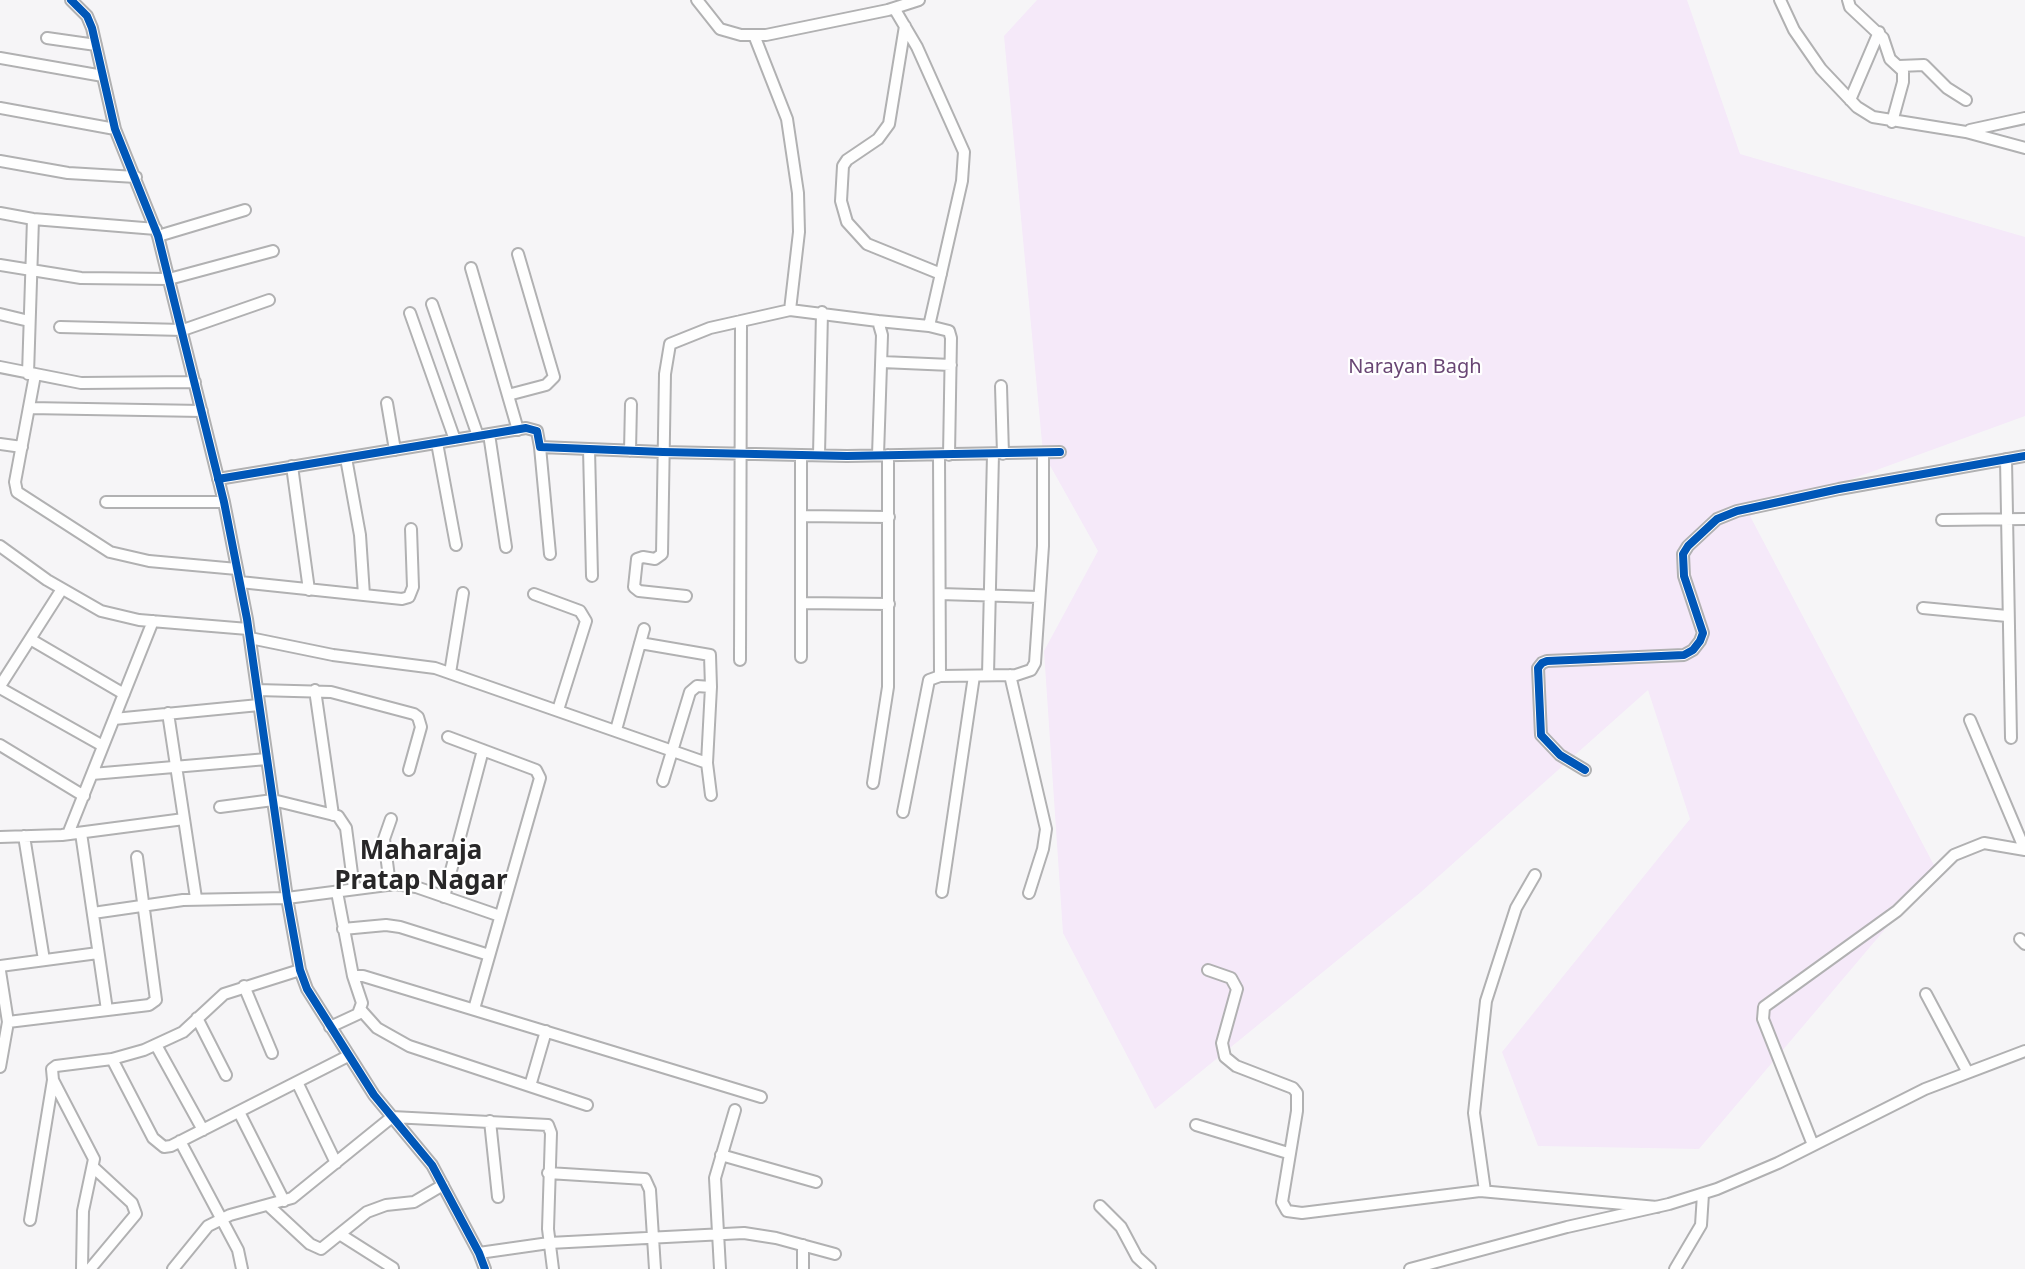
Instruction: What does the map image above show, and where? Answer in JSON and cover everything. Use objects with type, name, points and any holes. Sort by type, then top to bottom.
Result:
[{"type":"street","points":[[71,0],[87,16],[115,129],[157,233],[224,502],[249,633],[287,898],[300,970],[307,988],[330,1027],[374,1095],[432,1165],[479,1252],[485,1269]]},
{"type":"street","points":[[697,0],[720,29],[754,35],[777,34],[894,8],[919,0]]},
{"type":"street","points":[[1780,0],[1794,30],[1821,69],[1850,100],[1873,117],[1892,122],[1966,132],[2025,148]]},
{"type":"street","points":[[1848,0],[1850,7],[1879,32],[1890,59],[1899,66],[1904,75],[1892,122]]},
{"type":"street","points":[[894,8],[930,73],[964,152],[962,181],[929,326]]},
{"type":"street","points":[[905,26],[889,124],[878,139],[847,160],[843,166],[841,201],[847,222],[867,244],[941,274]]},
{"type":"street","points":[[1850,100],[1879,32]]},
{"type":"street","points":[[754,35],[787,118],[798,193],[799,232],[790,310]]},
{"type":"street","points":[[47,38],[96,45]]},
{"type":"street","points":[[0,58],[103,76]]},
{"type":"street","points":[[1899,66],[1924,65],[1942,84],[1966,100]]},
{"type":"street","points":[[0,108],[115,129]]},
{"type":"street","points":[[1966,132],[2025,118]]},
{"type":"street","points":[[0,161],[68,173],[135,177]]},
{"type":"street","points":[[0,213],[157,233],[245,210]]},
{"type":"street","points":[[33,219],[29,321],[32,374],[29,408],[15,488],[17,492],[110,552],[149,561],[237,569]]},
{"type":"street","points":[[0,265],[81,278],[169,279],[273,251]]},
{"type":"street","points":[[508,395],[546,385],[554,377],[518,254]]},
{"type":"street","points":[[471,268],[519,430]]},
{"type":"street","points":[[60,327],[183,330],[269,300]]},
{"type":"street","points":[[432,304],[484,435],[506,547]]},
{"type":"street","points":[[686,596],[639,591],[634,587],[637,559],[643,557],[655,559],[662,554],[665,368],[670,344],[710,328],[790,310],[929,326],[949,331],[951,365],[944,455],[940,676]]},
{"type":"street","points":[[819,455],[822,312]]},
{"type":"street","points":[[410,313],[455,440]]},
{"type":"street","points":[[0,314],[29,321]]},
{"type":"street","points":[[740,660],[741,321]]},
{"type":"street","points":[[873,783],[888,687],[890,604],[889,517],[883,455],[882,329],[878,321]]},
{"type":"street","points":[[882,362],[951,365]]},
{"type":"street","points":[[0,367],[81,383],[195,382]]},
{"type":"street","points":[[988,675],[1001,386]]},
{"type":"street","points":[[387,403],[395,450]]},
{"type":"street","points":[[630,451],[631,404]]},
{"type":"street","points":[[29,408],[202,411]]},
{"type":"street","points":[[218,478],[532,429],[537,431],[540,447],[550,554]]},
{"type":"street","points":[[437,443],[456,545]]},
{"type":"street","points":[[0,444],[22,447]]},
{"type":"street","points":[[540,447],[801,455],[1060,452]]},
{"type":"street","points":[[589,449],[592,576]]},
{"type":"street","points":[[903,812],[926,685],[929,680],[940,676],[1024,674],[1031,670],[1035,663],[1043,546],[1042,453]]},
{"type":"street","points":[[801,455],[801,657]]},
{"type":"street","points":[[1585,771],[1560,755],[1542,735],[1538,668],[1547,661],[1684,655],[1693,650],[1703,633],[1684,576],[1683,554],[1688,546],[1717,519],[1737,511],[1828,492],[2025,456]]},
{"type":"street","points":[[346,458],[360,535],[364,595]]},
{"type":"street","points":[[2006,459],[2007,616],[2011,738]]},
{"type":"street","points":[[292,466],[309,590]]},
{"type":"street","points":[[106,502],[224,502]]},
{"type":"street","points":[[801,516],[889,517]]},
{"type":"street","points":[[1942,520],[2025,519]]},
{"type":"street","points":[[240,582],[402,599],[412,592],[411,529]]},
{"type":"street","points":[[0,546],[62,589],[101,611],[153,621],[249,633],[333,655],[435,668],[707,763]]},
{"type":"street","points":[[62,589],[0,687],[103,746]]},
{"type":"street","points":[[450,673],[463,593]]},
{"type":"street","points":[[534,594],[580,611],[586,621],[558,710]]},
{"type":"street","points":[[940,594],[1039,597]]},
{"type":"street","points":[[801,603],[890,604]]},
{"type":"street","points":[[1923,608],[2007,616]]},
{"type":"street","points":[[68,834],[153,621]]},
{"type":"street","points":[[616,730],[644,629]]},
{"type":"street","points":[[30,639],[124,694]]},
{"type":"street","points":[[640,643],[706,653],[711,660],[707,763],[711,795]]},
{"type":"street","points":[[1010,675],[1046,829],[1043,849],[1029,893]]},
{"type":"street","points":[[942,892],[974,676]]},
{"type":"street","points":[[663,780],[693,688],[711,687]]},
{"type":"street","points":[[257,690],[330,692],[418,717],[421,727],[409,770]]},
{"type":"street","points":[[315,690],[333,815]]},
{"type":"street","points":[[114,718],[259,705]]},
{"type":"street","points":[[168,713],[196,898]]},
{"type":"street","points":[[1970,720],[2025,850]]},
{"type":"street","points":[[447,737],[539,773],[474,1008]]},
{"type":"street","points":[[0,745],[84,796]]},
{"type":"street","points":[[444,897],[483,750]]},
{"type":"street","points":[[93,774],[267,759]]},
{"type":"street","points":[[220,807],[273,800],[342,819],[346,828],[354,889]]},
{"type":"street","points":[[0,837],[81,833],[184,819]]},
{"type":"street","points":[[390,885],[384,839],[391,819]]},
{"type":"street","points":[[81,833],[106,1010]]},
{"type":"street","points":[[24,836],[45,960]]},
{"type":"street","points":[[1813,1145],[1763,1018],[1764,1007],[1897,911],[1954,855],[1984,843],[2025,850]]},
{"type":"street","points":[[8,1022],[149,1005],[156,1000],[137,857]]},
{"type":"street","points":[[1485,1191],[1474,1113],[1485,1001],[1516,908],[1535,875]]},
{"type":"street","points":[[93,913],[196,898],[287,898],[390,885],[416,887],[500,916]]},
{"type":"street","points":[[330,1027],[351,1019],[362,1003],[353,976],[337,892]]},
{"type":"street","points":[[343,929],[400,927],[489,955]]},
{"type":"street","points":[[0,966],[98,953]]},
{"type":"street","points":[[30,1220],[53,1080],[52,1069],[56,1066],[112,1059],[156,1045],[183,1032],[219,997],[244,986],[300,970]]},
{"type":"street","points":[[1208,970],[1231,978],[1237,989],[1222,1042],[1225,1057],[1236,1066],[1293,1088],[1297,1093],[1297,1111],[1288,1153],[1282,1202],[1283,1207],[1292,1214],[1485,1191],[1657,1206]]},
{"type":"street","points":[[0,971],[8,1022],[0,1066]]},
{"type":"street","points":[[353,976],[374,978],[761,1097]]},
{"type":"street","points":[[244,986],[272,1053]]},
{"type":"street","points":[[1926,994],[1967,1071]]},
{"type":"street","points":[[360,1009],[377,1028],[409,1046],[587,1105]]},
{"type":"street","points":[[197,1018],[226,1075]]},
{"type":"street","points":[[530,1086],[546,1031]]},
{"type":"street","points":[[156,1045],[203,1130]]},
{"type":"street","points":[[1410,1269],[1450,1264],[1703,1194],[1743,1179],[1906,1097],[1967,1071],[2025,1051]]},
{"type":"street","points":[[112,1059],[153,1138],[164,1147],[203,1130],[348,1056]]},
{"type":"street","points":[[53,1080],[92,1153],[93,1167],[86,1191],[82,1222],[82,1269]]},
{"type":"street","points":[[297,1082],[336,1163]]},
{"type":"street","points":[[720,1269],[716,1178],[735,1110]]},
{"type":"street","points":[[239,1112],[284,1201]]},
{"type":"street","points":[[174,1269],[208,1227],[220,1218],[284,1201],[300,1193],[392,1116],[548,1125],[551,1133],[548,1173],[549,1243],[553,1269]]},
{"type":"street","points":[[490,1121],[498,1197]]},
{"type":"street","points":[[1196,1125],[1288,1153]]},
{"type":"street","points":[[180,1141],[238,1250],[242,1269]]},
{"type":"street","points":[[721,1155],[816,1182]]},
{"type":"street","points":[[90,1269],[135,1214],[132,1203],[93,1167]]},
{"type":"street","points":[[548,1173],[645,1179],[650,1190],[655,1269]]},
{"type":"street","points":[[268,1205],[315,1247],[327,1247],[367,1212],[386,1205],[414,1202],[443,1185]]},
{"type":"street","points":[[1675,1269],[1701,1225],[1703,1194]]},
{"type":"street","points":[[1100,1206],[1122,1227],[1137,1257],[1150,1269]]},
{"type":"street","points":[[479,1252],[549,1243],[717,1234],[761,1235],[835,1254]]},
{"type":"street","points":[[341,1235],[393,1268]]},
{"type":"street","points":[[802,1245],[803,1269]]},
{"type":"green space","name":"Narayan Bagh","points":[[1037,0],[1687,0],[1740,154],[2025,237],[2025,416],[1750,516],[1936,869],[1699,1149],[1538,1146],[1502,1052],[1690,819],[1648,690],[1421,892],[1155,1109],[1063,933],[1044,651],[1098,551],[1043,453],[1004,36]]},
{"type":"cycle path","points":[[71,0],[87,16],[92,28],[115,129],[158,236],[224,502],[247,619],[287,898],[300,970],[307,989],[374,1095],[432,1165],[479,1253],[485,1269]]},
{"type":"cycle path","points":[[218,479],[526,428],[537,431],[540,447],[847,456],[1060,452]]},
{"type":"cycle path","points":[[1585,770],[1560,755],[1541,735],[1538,668],[1547,661],[1684,655],[1693,650],[1703,633],[1684,576],[1683,554],[1688,546],[1717,519],[1737,511],[1839,489],[2025,456]]},
{"type":"district","name":"Maharaja Pratap Nagar","points":[[421,867]]}]
